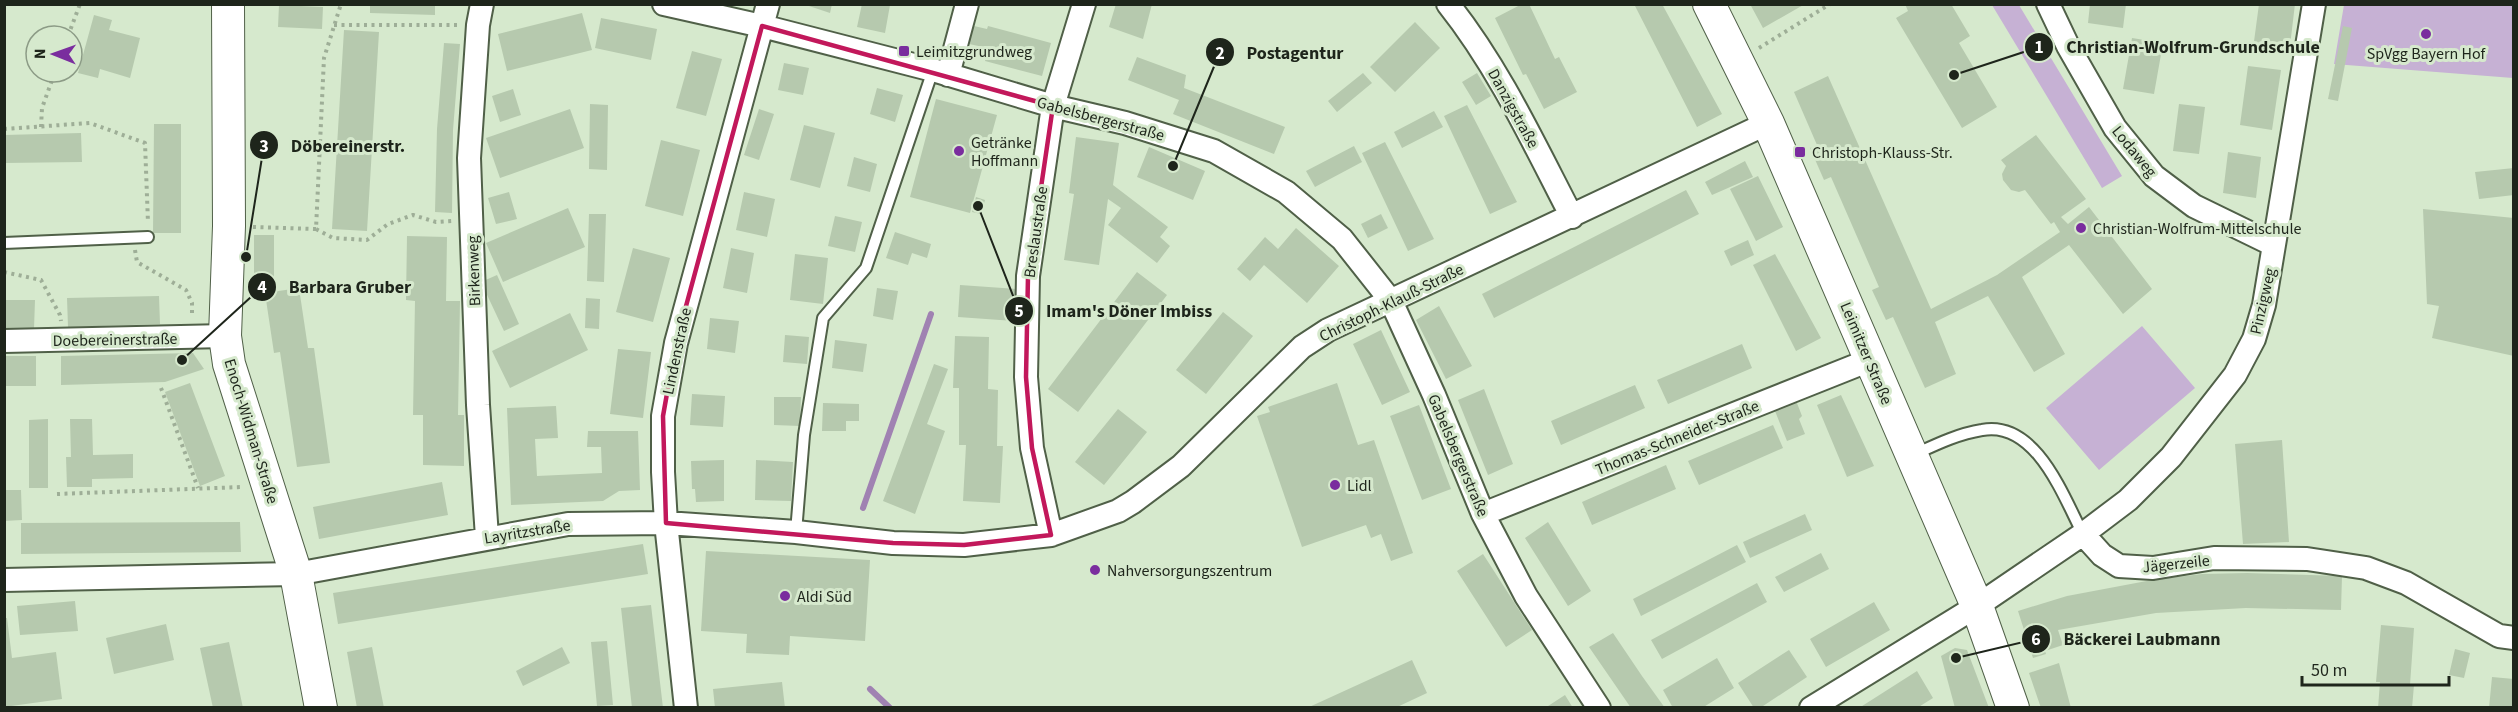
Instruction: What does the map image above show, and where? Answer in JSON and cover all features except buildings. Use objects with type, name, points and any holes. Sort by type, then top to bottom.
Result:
[{"type":"street","name":"Enoch-Widman-Straße","points":[[228,4],[229,226],[225,336],[229,364],[296,574],[321,708]]},
{"type":"street","name":"Gabelsbergerstraße","points":[[664,4],[762,26],[940,73],[1053,106],[1125,123],[1214,151],[1286,192],[1342,239],[1391,301],[1434,395],[1483,514],[1526,596],[1599,708]]},
{"type":"street","name":"Lindenstraße","points":[[686,708],[666,523],[663,416],[676,343],[768,4]]},
{"type":"street","points":[[940,73],[967,4]]},
{"type":"street","name":"Breslaustraße","points":[[1052,535],[1032,448],[1026,377],[1028,276],[1053,106],[1084,4]]},
{"type":"street","name":"Danzigstraße","points":[[1448,4],[1480,47],[1523,122],[1572,217]]},
{"type":"street","name":"Leimitzer Straße","points":[[1709,4],[1768,123],[1912,455],[1977,606],[2013,708]]},
{"type":"street","name":"Lodaweg","points":[[2048,4],[2068,46],[2115,128],[2154,176],[2193,206],[2274,245]]},
{"type":"street","name":"Pinzigweg","points":[[2083,534],[2128,500],[2171,457],[2235,375],[2254,339],[2264,305],[2314,4]]},
{"type":"street","name":"Birkenweg","points":[[480,15],[469,158],[478,405],[487,537]]},
{"type":"street","name":"Christoph-Klauß-Straße","points":[[1052,535],[1118,511],[1134,502],[1181,466],[1302,347],[1328,330],[1768,123]]},
{"type":"street","name":"Doebereinerstraße","points":[[4,341],[225,336]]},
{"type":"street","name":"Thomas-Schneider-Straße","points":[[1483,514],[1870,360]]},
{"type":"street","name":"Layritzstraße","points":[[4,580],[296,574],[487,537],[568,524],[666,523],[796,532],[893,543],[964,545],[1052,535]]},
{"type":"street","points":[[1811,708],[1977,606],[2083,534]]},
{"type":"street","name":"Jägerzeile","points":[[2083,534],[2102,555],[2120,566],[2153,568],[2214,558],[2284,558],[2366,568],[2406,584],[2499,636],[2514,638]]},
{"type":"lane","points":[[796,532],[804,435],[823,318],[866,268],[940,73]]},
{"type":"lane","points":[[4,243],[148,237]]},
{"type":"lane","points":[[1912,455],[1950,438],[1983,429],[2001,429],[2018,436],[2030,446],[2050,472],[2083,534]]},
{"type":"path","points":[[72,24],[80,4]]},
{"type":"path","points":[[316,229],[324,58],[341,4]]},
{"type":"path","points":[[1737,61],[1830,4]]},
{"type":"path","points":[[334,25],[480,15]]},
{"type":"path","points":[[41,127],[42,108],[51,84]]},
{"type":"path","points":[[4,129],[90,123],[145,143],[148,237]]},
{"type":"path","points":[[229,226],[316,229],[333,238],[367,240],[388,224],[413,215],[436,222],[471,219]]},
{"type":"path","points":[[133,237],[136,262],[186,290],[192,303],[191,337]]},
{"type":"path","points":[[4,272],[41,280],[60,315],[61,340]]},
{"type":"path","points":[[161,388],[198,488]]},
{"type":"path","points":[[57,494],[268,486]]},
{"type":"highlighted area","points":[[762,26],[1053,106],[1028,276],[1026,377],[1032,448],[1051,535],[964,545],[893,543],[666,523],[663,416],[676,343]]},
{"type":"shaded area","points":[[1992,5],[2019,5],[2122,176],[2102,188]]},
{"type":"shaded area","name":"SpVgg Bayern Hof","points":[[2344,5],[2513,5],[2513,78],[2334,64]]},
{"type":"shaded area","points":[[2142,326],[2195,388],[2099,470],[2046,408]]},
{"type":"waterway","points":[[863,508],[931,314]]},
{"type":"waterway","points":[[870,689],[890,708]]},
{"type":"place","name":"SpVgg Bayern Hof","points":[[2426,34]]},
{"type":"place","name":"Leimitzgrundweg","points":[[904,51]]},
{"type":"place","name":"Christian-Wolfrum-Grundschule","points":[[1954,75]]},
{"type":"place","name":"Getränke Hoffmann","points":[[959,151]]},
{"type":"place","name":"Christoph-Klauss-Str.","points":[[1800,152]]},
{"type":"place","name":"Postagentur","points":[[1173,166]]},
{"type":"place","name":"Imam's Döner Imbiss","points":[[978,206]]},
{"type":"place","name":"Christian-Wolfrum-Mittelschule","points":[[2081,228]]},
{"type":"place","name":"Döbereinerstr.","points":[[246,257]]},
{"type":"place","name":"Barbara Gruber","points":[[182,360]]},
{"type":"place","name":"Lidl","points":[[1335,485]]},
{"type":"place","name":"Nahversorgungszentrum","points":[[1095,570]]},
{"type":"place","name":"Aldi Süd","points":[[785,596]]},
{"type":"place","name":"Bäckerei Laubmann","points":[[1956,658]]}]
